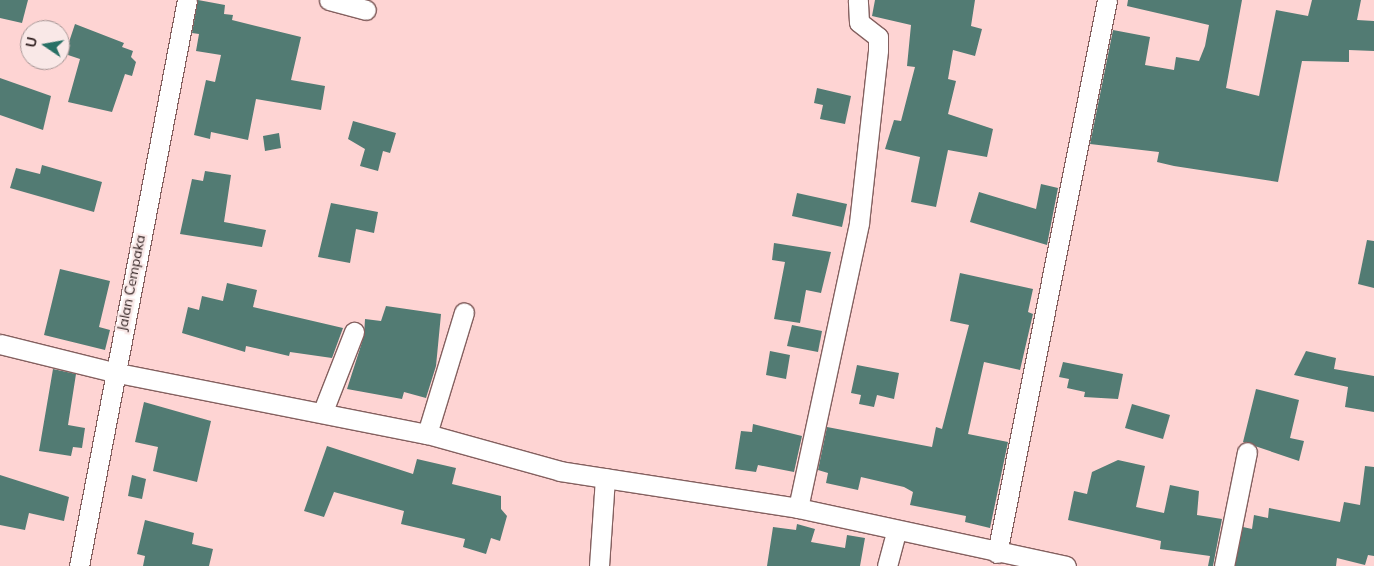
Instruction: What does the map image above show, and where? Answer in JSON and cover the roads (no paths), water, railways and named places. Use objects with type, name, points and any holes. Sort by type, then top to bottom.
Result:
[{"type":"street","name":"Jalan Cempaka","points":[[79,566],[113,372],[187,0]]},
{"type":"street","points":[[329,0],[366,10]]},
{"type":"street","points":[[798,508],[860,214],[878,37],[860,22],[858,0]]},
{"type":"street","points":[[997,553],[1107,0]]},
{"type":"street","points":[[427,434],[464,312]]},
{"type":"street","points":[[323,411],[354,332]]},
{"type":"street","points":[[0,344],[113,372],[323,411],[427,434],[560,471],[798,508],[896,532],[1066,566]]},
{"type":"street","points":[[1224,566],[1247,452]]},
{"type":"street","points":[[600,566],[605,478]]},
{"type":"street","points":[[887,566],[896,532]]}]
